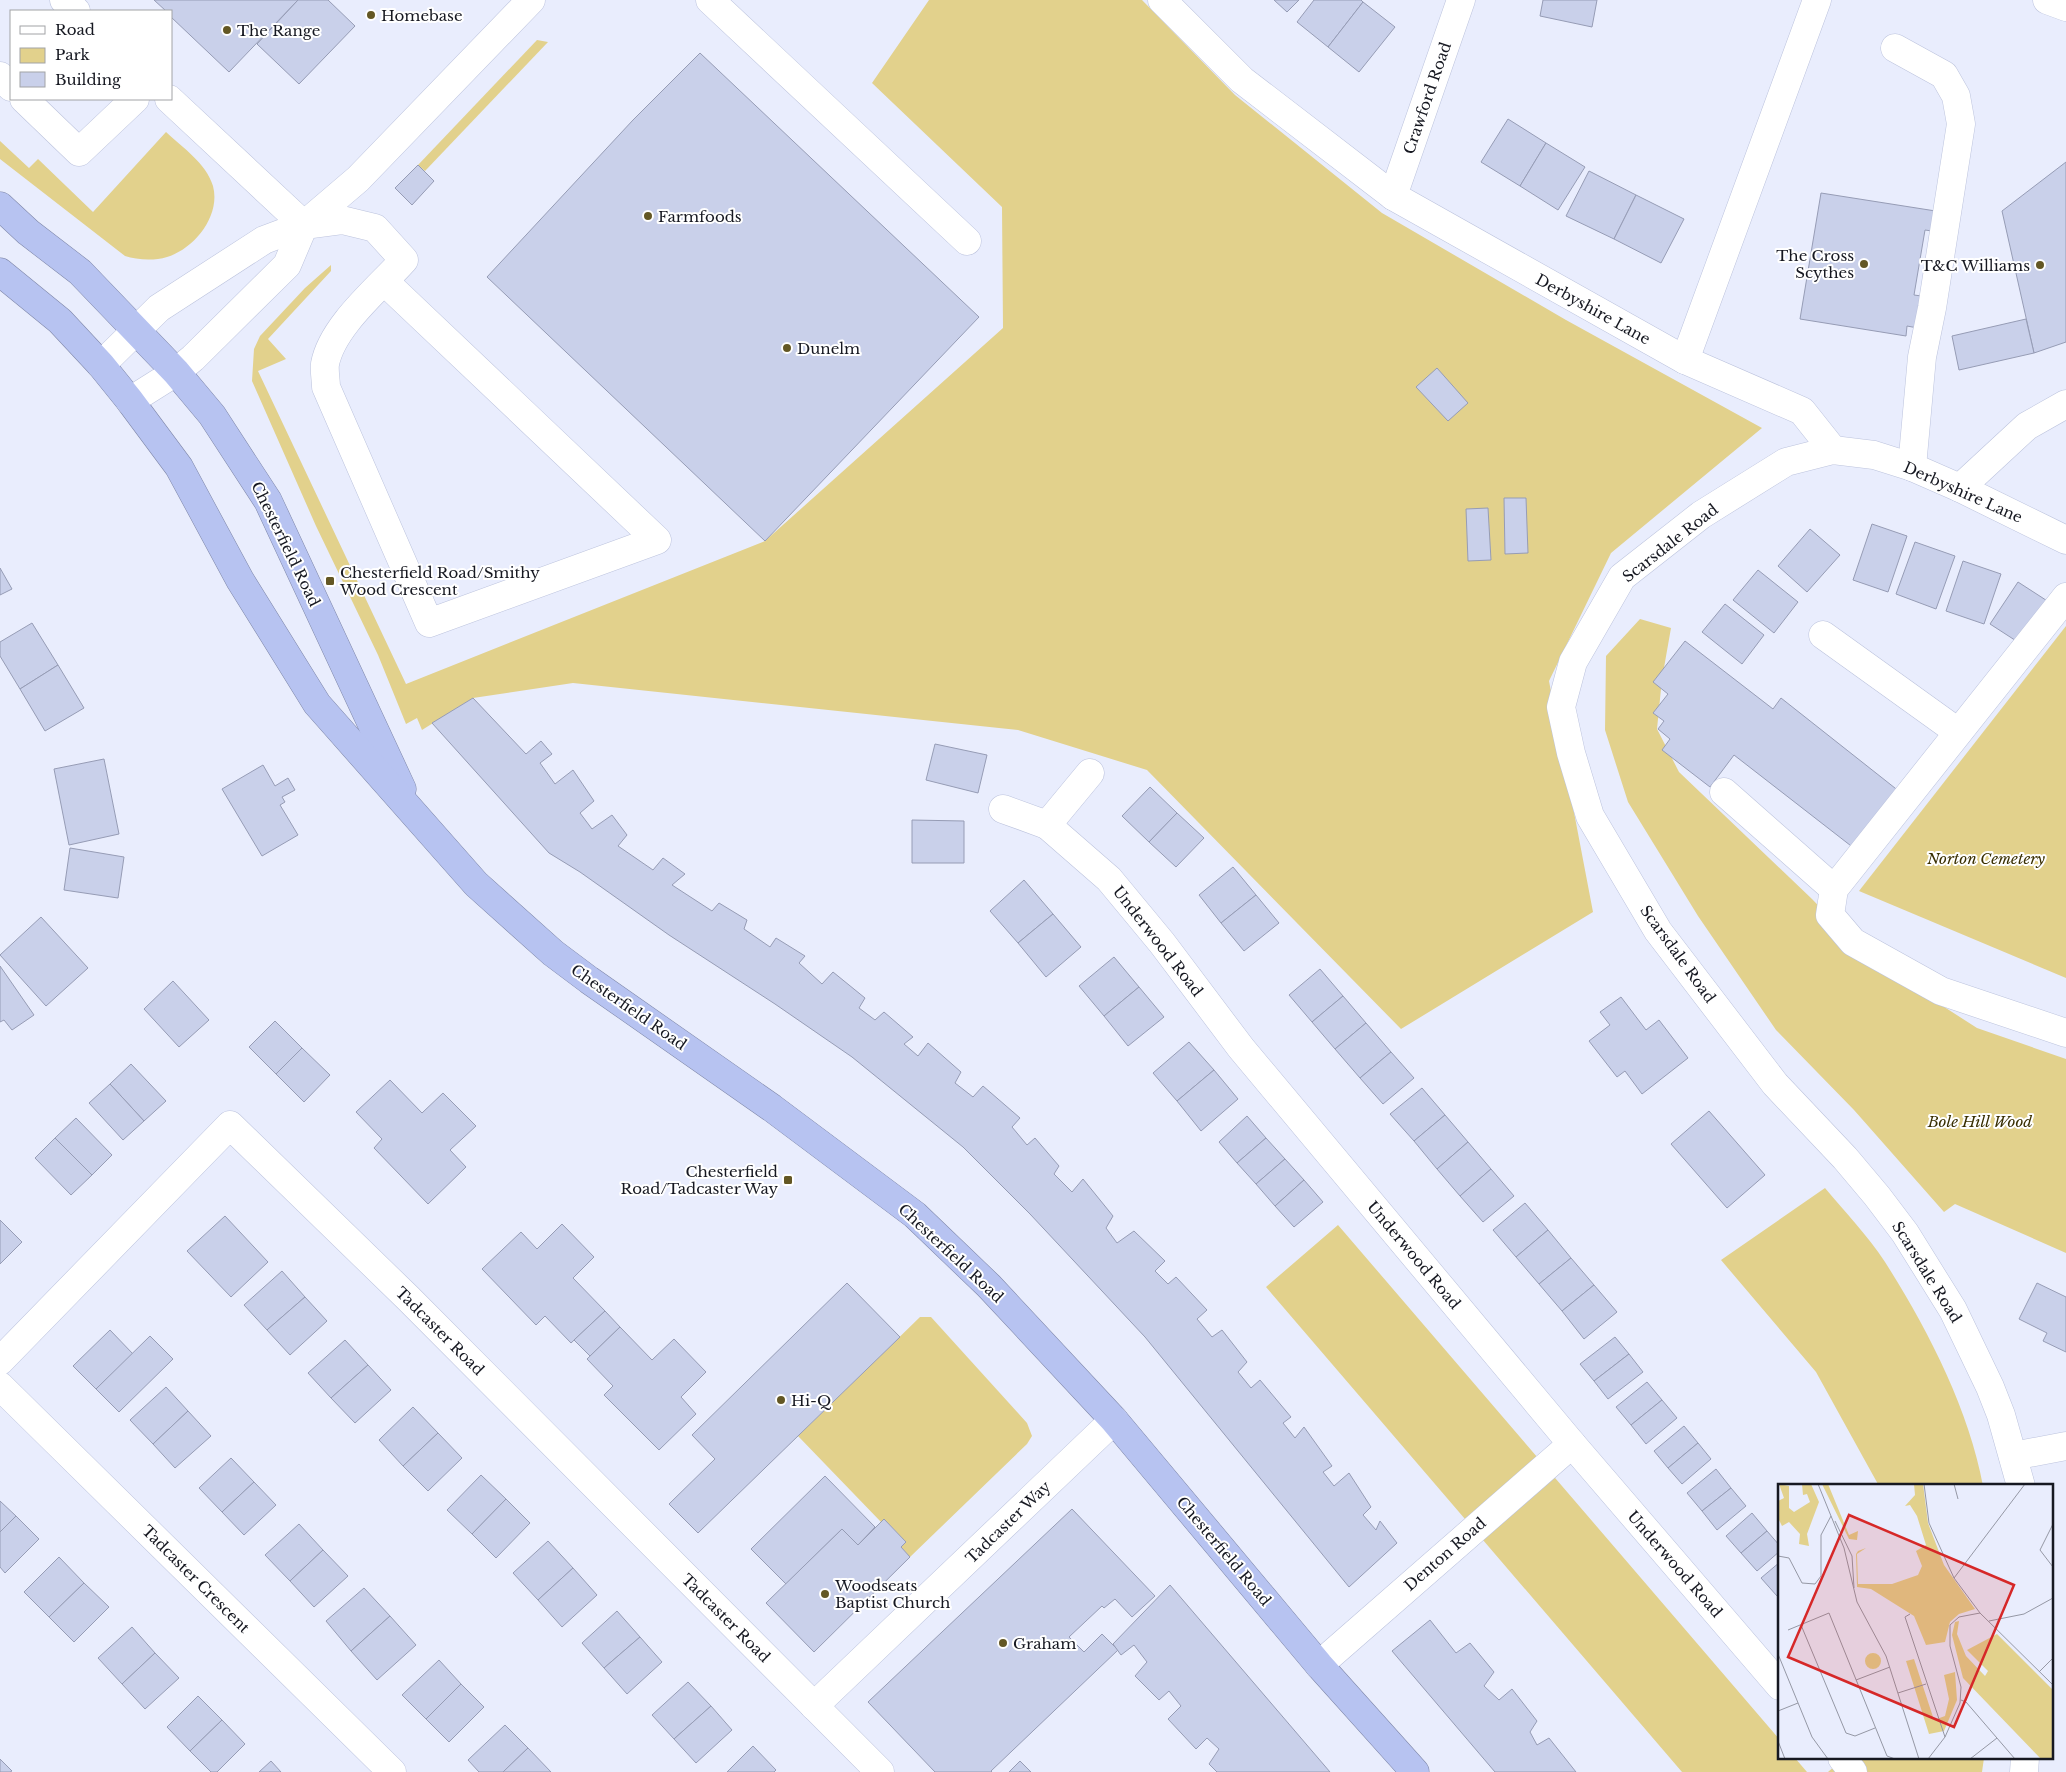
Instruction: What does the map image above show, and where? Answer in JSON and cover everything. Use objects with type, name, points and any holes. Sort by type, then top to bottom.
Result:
[{"type":"highway","name":"Chesterfield Road","points":[[0,206],[28,232],[80,272],[176,372],[212,415],[268,501],[413,813]]},
{"type":"highway","name":"Chesterfield Road","points":[[0,272],[60,321],[130,401],[179,466],[240,580],[317,704],[476,884],[553,953],[632,1012],[772,1108],[915,1215],[989,1286],[1114,1420],[1319,1665],[1415,1772]]},
{"type":"street","points":[[64,0],[75,10]]},
{"type":"street","points":[[130,401],[176,372],[193,358],[287,265],[304,225],[358,179],[531,0]]},
{"type":"street","points":[[710,0],[967,241]]},
{"type":"street","name":"Derbyshire Lane","points":[[1162,0],[1242,80],[1392,196],[1684,360],[1802,412],[1833,450],[1874,455],[1912,467],[1960,488],[2066,540]]},
{"type":"street","name":"Crawford Road","points":[[1392,196],[1461,0]]},
{"type":"street","points":[[1684,360],[1817,0]]},
{"type":"street","points":[[2047,0],[2066,7]]},
{"type":"street","points":[[1895,48],[1944,75],[1956,96],[1961,124],[1932,308],[1922,357],[1912,467]]},
{"type":"street","points":[[0,76],[10,86]]},
{"type":"street","points":[[25,100],[80,152],[135,100]]},
{"type":"street","points":[[170,100],[304,225]]},
{"type":"street","points":[[100,365],[159,308],[264,240],[304,225],[342,220],[374,228],[404,260],[385,282],[350,316],[325,364],[326,387],[429,622],[656,540],[385,282]]},
{"type":"street","points":[[1960,488],[2026,426],[2066,404]]},
{"type":"street","name":"Scarsdale Road","points":[[1833,450],[1786,462],[1701,515],[1622,577],[1573,662],[1561,707],[1571,753],[1590,816],[1658,931],[1775,1084],[1845,1158],[1905,1233],[1953,1310],[1976,1357],[1994,1397],[2020,1484]]},
{"type":"street","points":[[2066,597],[1834,889],[1830,915],[1853,942],[1941,990],[2066,1033]]},
{"type":"street","points":[[1823,635],[1958,732]]},
{"type":"street","points":[[1047,825],[1090,773]]},
{"type":"street","points":[[1724,792],[1834,889]]},
{"type":"street","name":"Underwood Road","points":[[1003,809],[1047,825],[1110,879],[1162,943],[1240,1048],[1572,1444],[1778,1684]]},
{"type":"street","name":"Tadcaster Road","points":[[0,1361],[230,1125],[408,1298],[880,1772]]},
{"type":"street","name":"Tadcaster Crescent","points":[[0,1386],[392,1772]]},
{"type":"street","name":"Tadcaster Way","points":[[814,1706],[1114,1420]]},
{"type":"street","name":"Denton Road","points":[[1319,1665],[1572,1444]]},
{"type":"street","points":[[2013,1456],[2066,1446]]},
{"type":"street","points":[[1844,1760],[1854,1772]]},
{"type":"green space","points":[[929,0],[1142,0],[1235,95],[1382,213],[1566,320],[1762,428],[1611,553],[1549,681],[1593,912],[1401,1029],[1147,770],[1018,730],[573,683],[473,698],[422,730],[417,718],[406,724],[378,655],[316,526],[252,381],[254,349],[260,336],[305,288],[331,265],[331,271],[268,339],[286,359],[258,371],[406,684],[765,541],[1003,328],[1002,207],[872,83]]},
{"type":"green space","points":[[537,40],[548,42],[425,171],[418,165]]},
{"type":"green space","points":[[166,132],[200,163],[210,178],[214,197],[213,209],[209,220],[196,239],[177,253],[157,259],[146,260],[125,256],[0,159],[0,141],[29,168],[38,159],[93,212]]},
{"type":"green space","name":"Bole Hill Wood","points":[[1640,619],[1671,628],[1662,679],[1657,729],[1679,772],[1812,899],[1871,960],[1977,1028],[2066,1059],[2066,1253],[1955,1204],[1944,1212],[1854,1110],[1776,1030],[1698,916],[1628,802],[1605,730],[1606,656]]},
{"type":"green space","name":"Norton Cemetery","points":[[2066,626],[2066,978],[1859,891]]},
{"type":"green space","points":[[1825,1188],[1864,1233],[1885,1262],[1931,1342],[1968,1428],[1983,1484],[1878,1484],[1816,1372],[1721,1260]]},
{"type":"green space","points":[[1338,1225],[1778,1738],[1778,1760],[1797,1760],[1807,1772],[1682,1772],[1266,1287]]},
{"type":"green space","points":[[920,1317],[931,1317],[1027,1423],[1032,1436],[1027,1444],[910,1557],[901,1547],[906,1542],[884,1519],[881,1522],[798,1436]]},
{"type":"green space","points":[[1842,1760],[1984,1760],[1982,1772],[1828,1772]]},
{"type":"building","name":"The Range","points":[[154,0],[298,0],[229,72],[172,18],[172,10],[165,10]]},
{"type":"building","points":[[298,0],[328,0],[355,26],[299,84],[257,44]]},
{"type":"building","points":[[1274,0],[1299,0],[1287,12]]},
{"type":"building","points":[[1314,0],[1361,0],[1363,2],[1328,47],[1297,22]]},
{"type":"building","points":[[1543,0],[1597,0],[1592,27],[1540,16]]},
{"type":"building","points":[[1363,2],[1395,27],[1359,72],[1328,47]]},
{"type":"building","points":[[700,53],[979,317],[765,541],[487,277],[633,120]]},
{"type":"building","points":[[1508,119],[1546,143],[1520,186],[1481,162]]},
{"type":"building","points":[[1546,143],[1585,167],[1558,210],[1520,186]]},
{"type":"building","name":"T&C Williams","points":[[2066,162],[2066,342],[2034,353],[2002,211]]},
{"type":"building","points":[[418,165],[434,181],[412,205],[395,188]]},
{"type":"building","points":[[1589,171],[1636,195],[1614,239],[1566,216]]},
{"type":"building","name":"The Cross Scythes","points":[[1821,193],[1942,212],[1939,232],[1925,230],[1914,295],[1929,297],[1923,329],[1907,326],[1906,336],[1800,319]]},
{"type":"building","points":[[1636,195],[1684,219],[1661,263],[1614,239]]},
{"type":"building","points":[[2026,319],[2034,353],[1959,370],[1952,336]]},
{"type":"building","points":[[1437,368],[1468,403],[1448,421],[1416,387]]},
{"type":"building","points":[[1504,498],[1526,498],[1528,553],[1505,554]]},
{"type":"building","points":[[1488,508],[1491,560],[1468,561],[1466,509]]},
{"type":"building","points":[[1872,524],[1907,536],[1888,592],[1853,580]]},
{"type":"building","points":[[1810,529],[1840,555],[1807,592],[1778,566]]},
{"type":"building","points":[[1915,542],[1955,556],[1936,609],[1896,594]]},
{"type":"building","points":[[1963,561],[2001,574],[1984,624],[1946,611]]},
{"type":"building","points":[[0,568],[12,589],[0,595]]},
{"type":"building","points":[[1758,570],[1798,602],[1774,633],[1733,600]]},
{"type":"building","points":[[2018,582],[2052,604],[2024,646],[1990,624]]},
{"type":"building","points":[[1725,604],[1764,635],[1742,664],[1702,632]]},
{"type":"building","points":[[32,623],[58,665],[20,689],[0,656],[0,642]]},
{"type":"building","points":[[1685,641],[1773,709],[1781,698],[1900,792],[1855,849],[1734,755],[1710,787],[1662,750],[1670,739],[1658,729],[1664,721],[1653,713],[1668,694],[1653,682]]},
{"type":"building","points":[[58,665],[84,708],[45,731],[20,689]]},
{"type":"building","points":[[473,698],[526,754],[541,741],[552,754],[540,763],[555,784],[573,770],[594,801],[580,813],[592,829],[612,815],[627,835],[618,846],[653,870],[663,858],[685,874],[672,885],[712,911],[719,903],[747,920],[744,929],[770,947],[776,938],[805,956],[799,963],[822,984],[833,972],[865,998],[859,1008],[875,1020],[884,1012],[913,1037],[904,1044],[918,1056],[928,1043],[961,1072],[955,1083],[973,1097],[983,1086],[1020,1118],[1012,1127],[1027,1145],[1035,1138],[1059,1166],[1054,1174],[1072,1192],[1083,1179],[1113,1216],[1106,1228],[1117,1243],[1134,1231],[1165,1261],[1155,1271],[1168,1284],[1176,1277],[1207,1310],[1197,1319],[1212,1337],[1222,1330],[1247,1362],[1238,1372],[1251,1388],[1260,1380],[1291,1417],[1283,1423],[1295,1438],[1304,1427],[1332,1466],[1323,1472],[1334,1486],[1349,1473],[1371,1507],[1363,1515],[1376,1530],[1380,1521],[1397,1543],[1349,1587],[1145,1337],[1030,1214],[963,1147],[852,1057],[669,935],[580,872],[549,853],[432,723]]},
{"type":"building","points":[[935,744],[987,755],[978,793],[926,780]]},
{"type":"building","points":[[104,759],[119,834],[69,845],[54,769]]},
{"type":"building","points":[[263,765],[275,786],[288,778],[295,790],[282,797],[285,802],[280,805],[298,835],[262,856],[222,789]]},
{"type":"building","points":[[1150,787],[1177,813],[1149,842],[1122,816]]},
{"type":"building","points":[[1177,813],[1204,838],[1176,867],[1149,842]]},
{"type":"building","points":[[912,820],[964,821],[964,863],[912,863]]},
{"type":"building","points":[[70,848],[124,857],[118,898],[64,890]]},
{"type":"building","points":[[1233,867],[1256,895],[1221,923],[1199,895]]},
{"type":"building","points":[[1024,880],[1053,914],[1018,943],[990,911]]},
{"type":"building","points":[[1256,895],[1279,923],[1244,951],[1221,923]]},
{"type":"building","points":[[1053,914],[1081,947],[1046,977],[1018,943]]},
{"type":"building","points":[[41,917],[88,968],[46,1006],[0,955]]},
{"type":"building","points":[[1114,957],[1139,987],[1104,1016],[1079,986]]},
{"type":"building","points":[[0,966],[34,1015],[12,1030],[4,1020],[0,1022]]},
{"type":"building","points":[[1320,969],[1343,996],[1312,1022],[1289,995]]},
{"type":"building","points":[[173,981],[209,1020],[179,1047],[144,1009]]},
{"type":"building","points":[[1139,987],[1164,1017],[1128,1046],[1104,1016]]},
{"type":"building","points":[[1343,996],[1366,1023],[1335,1049],[1312,1022]]},
{"type":"building","points":[[1621,997],[1646,1030],[1659,1020],[1688,1058],[1642,1094],[1625,1071],[1617,1077],[1589,1041],[1610,1025],[1600,1012]]},
{"type":"building","points":[[275,1021],[302,1048],[276,1074],[249,1047]]},
{"type":"building","points":[[1366,1023],[1391,1052],[1360,1078],[1335,1049]]},
{"type":"building","points":[[1189,1042],[1214,1070],[1177,1101],[1153,1073]]},
{"type":"building","points":[[302,1048],[330,1075],[304,1102],[276,1074]]},
{"type":"building","points":[[1391,1052],[1414,1078],[1383,1104],[1360,1078]]},
{"type":"building","points":[[131,1064],[166,1101],[144,1121],[110,1084]]},
{"type":"building","points":[[1214,1070],[1238,1099],[1201,1131],[1177,1101]]},
{"type":"building","points":[[390,1080],[422,1113],[443,1093],[476,1126],[450,1150],[466,1167],[428,1204],[374,1148],[382,1139],[356,1112]]},
{"type":"building","points":[[110,1084],[144,1121],[123,1140],[89,1103]]},
{"type":"building","points":[[1422,1088],[1445,1115],[1414,1141],[1390,1114]]},
{"type":"building","points":[[1709,1111],[1765,1175],[1727,1208],[1671,1144]]},
{"type":"building","points":[[1445,1115],[1468,1142],[1437,1169],[1414,1141]]},
{"type":"building","points":[[1247,1116],[1266,1138],[1237,1163],[1219,1142]]},
{"type":"building","points":[[76,1118],[112,1155],[92,1175],[55,1138]]},
{"type":"building","points":[[55,1138],[92,1175],[71,1195],[35,1158]]},
{"type":"building","points":[[1266,1138],[1285,1159],[1256,1184],[1237,1163]]},
{"type":"building","points":[[1468,1142],[1491,1169],[1460,1196],[1437,1169]]},
{"type":"building","points":[[1285,1159],[1304,1180],[1275,1206],[1256,1184]]},
{"type":"building","points":[[1491,1169],[1514,1196],[1483,1222],[1460,1196]]},
{"type":"building","points":[[1304,1180],[1323,1202],[1294,1227],[1275,1206]]},
{"type":"building","points":[[1525,1203],[1548,1230],[1516,1257],[1493,1230]]},
{"type":"building","points":[[225,1216],[268,1262],[231,1297],[187,1251]]},
{"type":"building","points":[[0,1220],[22,1242],[0,1264]]},
{"type":"building","points":[[562,1224],[594,1257],[573,1278],[605,1311],[571,1343],[545,1316],[536,1325],[482,1269],[521,1232],[537,1249]]},
{"type":"building","points":[[1548,1230],[1571,1258],[1539,1284],[1516,1257]]},
{"type":"building","points":[[1571,1258],[1594,1285],[1562,1311],[1539,1284]]},
{"type":"building","points":[[282,1271],[305,1297],[267,1330],[244,1305]]},
{"type":"building","name":"Hi-Q","points":[[847,1283],[900,1337],[698,1533],[669,1504],[715,1459],[692,1435]]},
{"type":"building","points":[[2037,1283],[2066,1297],[2066,1352],[2043,1341],[2047,1333],[2019,1319]]},
{"type":"building","points":[[1594,1285],[1617,1312],[1584,1339],[1562,1311]]},
{"type":"building","points":[[305,1297],[327,1321],[290,1355],[267,1330]]},
{"type":"building","points":[[605,1311],[620,1327],[590,1356],[574,1340]]},
{"type":"building","points":[[620,1327],[652,1360],[674,1339],[706,1372],[681,1397],[696,1414],[659,1450],[604,1395],[613,1386],[587,1359]]},
{"type":"building","points":[[110,1330],[133,1354],[96,1389],[73,1366]]},
{"type":"building","points":[[150,1336],[173,1359],[119,1412],[96,1389]]},
{"type":"building","points":[[1615,1337],[1629,1354],[1594,1381],[1580,1364]]},
{"type":"building","points":[[345,1340],[368,1365],[331,1398],[308,1373]]},
{"type":"building","points":[[1629,1354],[1643,1372],[1608,1399],[1594,1381]]},
{"type":"building","points":[[368,1365],[391,1390],[355,1423],[331,1398]]},
{"type":"building","points":[[1647,1382],[1662,1400],[1631,1425],[1616,1407]]},
{"type":"building","points":[[166,1387],[188,1411],[153,1444],[130,1420]]},
{"type":"building","points":[[1662,1400],[1677,1418],[1646,1444],[1631,1425]]},
{"type":"building","points":[[413,1407],[438,1433],[403,1466],[379,1440]]},
{"type":"building","points":[[188,1411],[211,1436],[175,1468],[153,1444]]},
{"type":"building","points":[[1684,1426],[1698,1443],[1668,1468],[1654,1451]]},
{"type":"building","points":[[438,1433],[462,1458],[428,1491],[403,1466]]},
{"type":"building","points":[[1698,1443],[1711,1459],[1682,1484],[1668,1468]]},
{"type":"building","points":[[231,1458],[254,1482],[222,1512],[199,1488]]},
{"type":"building","points":[[1716,1469],[1731,1488],[1702,1511],[1687,1493]]},
{"type":"building","points":[[481,1475],[506,1499],[472,1534],[447,1510]]},
{"type":"building","points":[[825,1476],[875,1527],[858,1545],[842,1529],[786,1584],[751,1549]]},
{"type":"building","points":[[254,1482],[276,1505],[244,1535],[222,1512]]},
{"type":"building","points":[[1731,1488],[1746,1506],[1717,1530],[1702,1511]]},
{"type":"building","points":[[506,1499],[530,1523],[496,1558],[472,1534]]},
{"type":"building","points":[[0,1501],[16,1516],[0,1532]]},
{"type":"building","name":"Graham","points":[[1072,1509],[1155,1596],[1132,1617],[1115,1599],[1104,1608],[1102,1606],[1069,1637],[1084,1652],[1102,1634],[1118,1650],[992,1772],[935,1772],[868,1702]]},
{"type":"building","points":[[1752,1513],[1767,1531],[1741,1553],[1726,1536]]},
{"type":"building","points":[[16,1516],[39,1539],[5,1573],[0,1567],[0,1532]]},
{"type":"building","name":"Woodseats Baptist Church","points":[[884,1519],[906,1542],[901,1547],[910,1557],[814,1652],[766,1603],[842,1529],[858,1545]]},
{"type":"building","points":[[299,1524],[323,1550],[290,1581],[265,1555]]},
{"type":"building","points":[[1767,1531],[1778,1544],[1778,1553],[1757,1571],[1741,1553]]},
{"type":"building","points":[[548,1541],[573,1568],[538,1600],[513,1573]]},
{"type":"building","points":[[323,1550],[348,1576],[314,1607],[290,1581]]},
{"type":"building","points":[[59,1557],[84,1583],[49,1617],[24,1592]]},
{"type":"building","points":[[1778,1564],[1778,1595],[1777,1596],[1761,1578]]},
{"type":"building","points":[[573,1568],[597,1595],[562,1627],[538,1600]]},
{"type":"building","points":[[84,1583],[109,1607],[74,1642],[49,1617]]},
{"type":"building","points":[[1170,1585],[1330,1772],[1217,1772],[1209,1764],[1219,1749],[1207,1738],[1196,1749],[1168,1719],[1181,1706],[1169,1691],[1159,1700],[1135,1676],[1147,1662],[1134,1645],[1121,1655],[1113,1644]]},
{"type":"building","points":[[364,1588],[390,1616],[351,1651],[326,1621]]},
{"type":"building","points":[[617,1611],[640,1637],[604,1668],[582,1643]]},
{"type":"building","points":[[390,1616],[416,1645],[377,1680],[351,1651]]},
{"type":"building","points":[[1430,1620],[1456,1653],[1470,1643],[1494,1672],[1484,1686],[1499,1700],[1512,1689],[1537,1721],[1530,1732],[1537,1745],[1549,1738],[1576,1772],[1495,1772],[1392,1651]]},
{"type":"building","points":[[132,1627],[155,1653],[122,1684],[98,1658]]},
{"type":"building","points":[[640,1637],[662,1662],[627,1694],[604,1668]]},
{"type":"building","points":[[155,1653],[179,1678],[145,1709],[122,1684]]},
{"type":"building","points":[[439,1660],[461,1684],[426,1719],[402,1695]]},
{"type":"building","points":[[688,1682],[711,1706],[674,1739],[652,1715]]},
{"type":"building","points":[[461,1684],[484,1707],[449,1742],[426,1719]]},
{"type":"building","points":[[198,1696],[222,1720],[190,1751],[167,1727]]},
{"type":"building","points":[[711,1706],[732,1730],[696,1763],[674,1739]]},
{"type":"building","points":[[222,1720],[245,1744],[217,1772],[211,1772],[190,1751]]},
{"type":"building","points":[[505,1725],[528,1748],[503,1772],[479,1772],[468,1760]]},
{"type":"building","points":[[753,1746],[776,1770],[774,1772],[727,1772]]},
{"type":"building","points":[[528,1748],[551,1772],[503,1772]]},
{"type":"building","points":[[0,1759],[12,1771],[0,1772]]},
{"type":"building","points":[[271,1761],[281,1772],[259,1772]]},
{"type":"building","points":[[1020,1761],[1031,1772],[1009,1772]]},
{"type":"place","name":"Homebase","points":[[371,15]]},
{"type":"place","name":"The Range","points":[[227,30]]},
{"type":"place","name":"Farmfoods","points":[[648,216]]},
{"type":"place","name":"The Cross Scythes","points":[[1864,264]]},
{"type":"place","name":"T&C Williams","points":[[2040,265]]},
{"type":"place","name":"Dunelm","points":[[787,348]]},
{"type":"place","name":"Chesterfield Road/Smithy Wood Crescent","points":[[330,581]]},
{"type":"place","name":"Chesterfield Road/Tadcaster Way","points":[[788,1180]]},
{"type":"place","name":"Hi-Q","points":[[781,1400]]},
{"type":"place","name":"Woodseats Baptist Church","points":[[825,1594]]},
{"type":"place","name":"Graham","points":[[1003,1643]]}]
